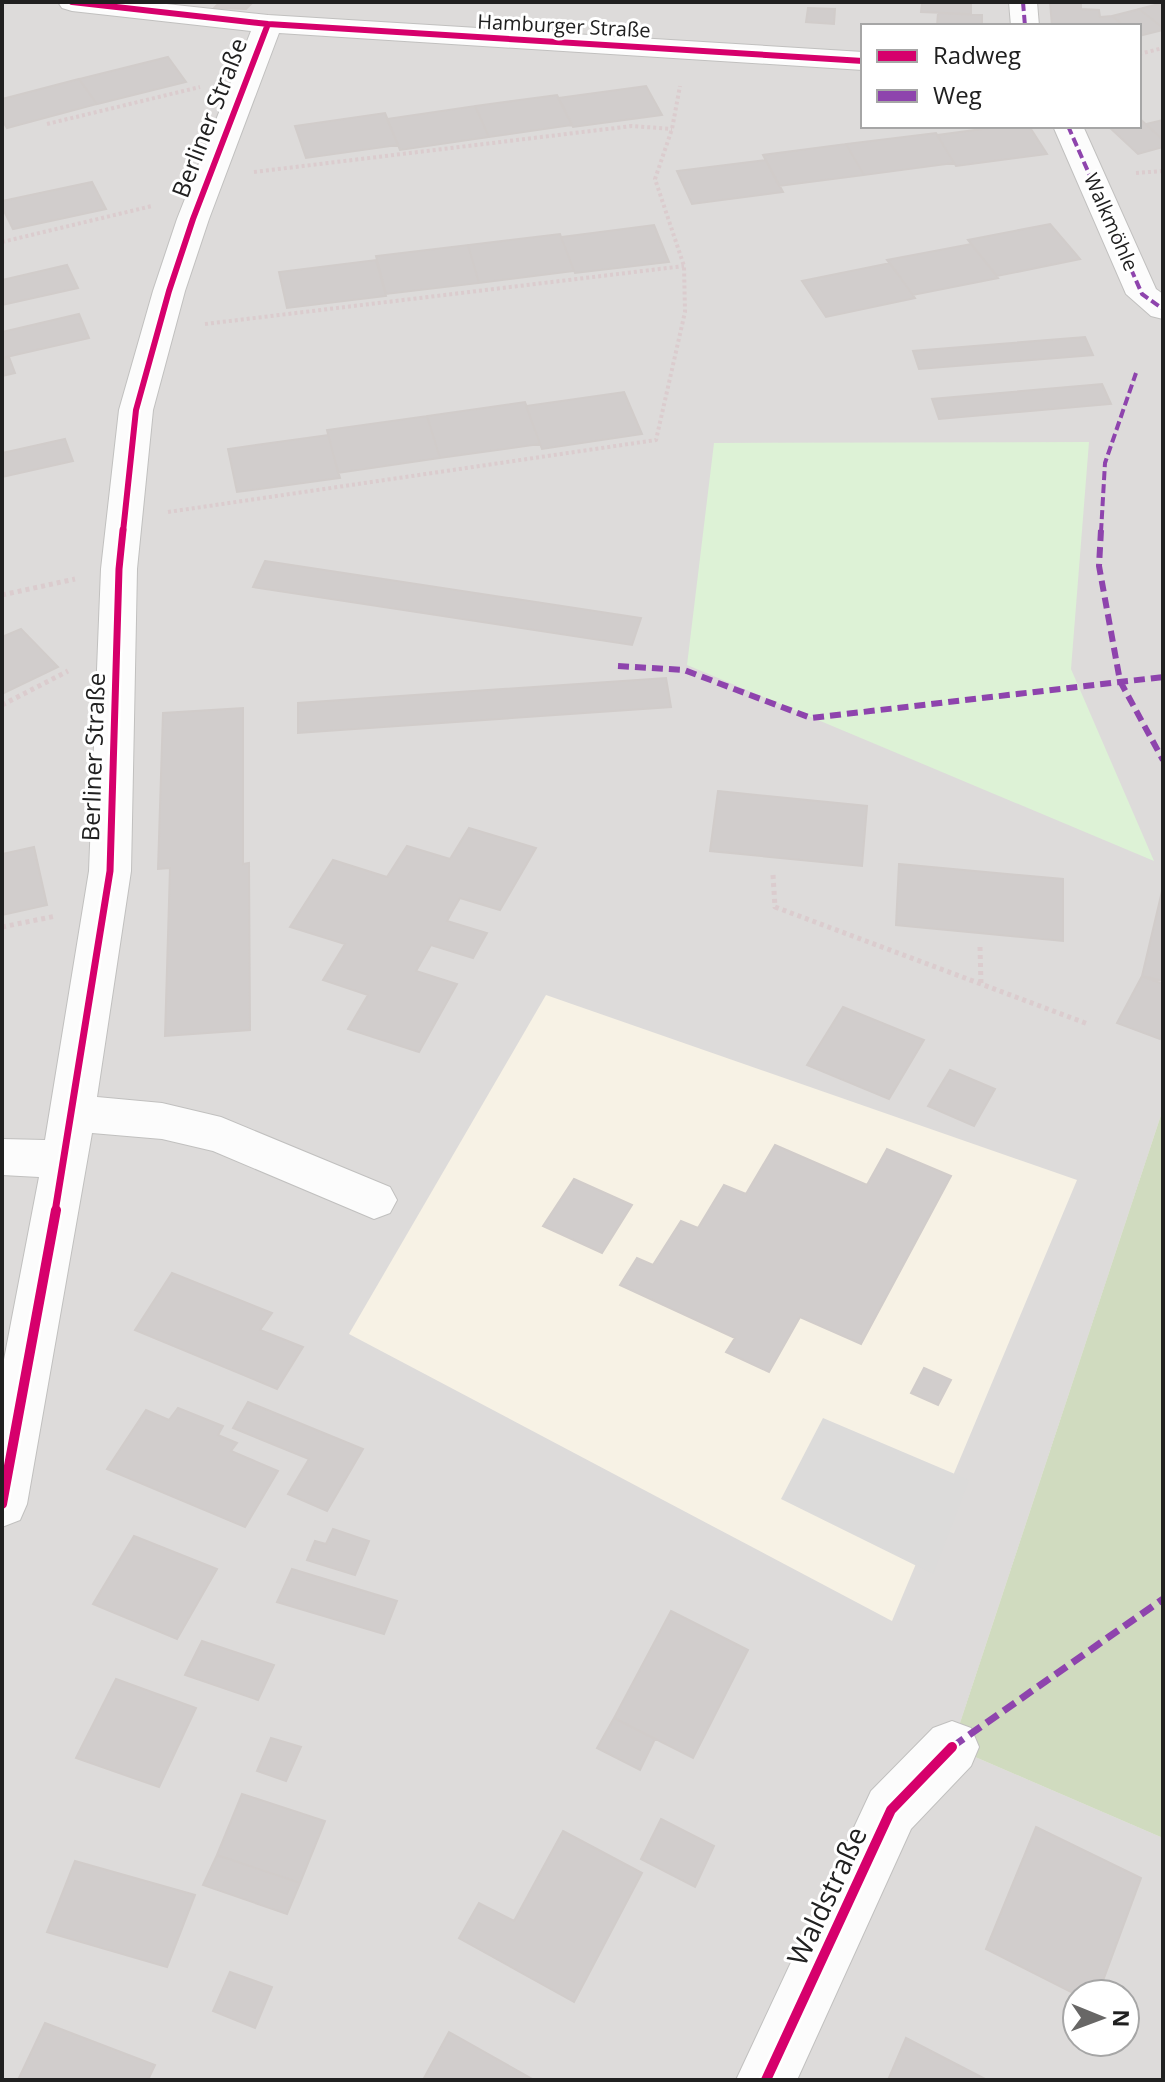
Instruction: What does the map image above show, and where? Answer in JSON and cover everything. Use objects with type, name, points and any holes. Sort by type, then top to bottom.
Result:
[{"type":"street","name":"Hamburger Straße","points":[[72,2],[861,61]]},
{"type":"street","points":[[1023,2],[1025,24]]},
{"type":"street","name":"Berliner Straße","points":[[2,1504],[68,1136],[110,871],[119,569],[136,410],[206,185],[248,76],[287,17]]},
{"type":"street","name":"Walkmöhle","points":[[1069,128],[1142,294],[1163,309]]},
{"type":"street","points":[[2,1157],[68,1136],[162,1121],[221,1135],[374,1200]]},
{"type":"street","name":"Waldstraße","points":[[766,2080],[891,1810],[952,1747]]},
{"type":"path","points":[[1141,54],[1163,48]]},
{"type":"path","points":[[123,519],[656,440],[685,312],[684,266],[655,179],[672,129],[686,50]]},
{"type":"path","points":[[47,124],[248,76]]},
{"type":"path","points":[[2,242],[206,185],[308,167],[632,126],[672,129]]},
{"type":"path","points":[[160,325],[221,324],[684,266]]},
{"type":"path","points":[[2,595],[119,569]]},
{"type":"path","points":[[2,705],[118,645]]},
{"type":"path","points":[[773,875],[775,907],[1088,1024]]},
{"type":"path","points":[[980,947],[981,984]]},
{"type":"shaded area","points":[[2,2],[1163,2],[1163,1109],[952,1747],[1163,1838],[1163,2080],[2,2080]]},
{"type":"shaded area","points":[[546,995],[1077,1180],[892,1621],[349,1334]]},
{"type":"shaded area","points":[[823,1418],[969,1480],[933,1574],[781,1499]]},
{"type":"green space","points":[[1089,442],[1071,669],[1154,861],[687,665],[714,443]]},
{"type":"green space","points":[[1163,1109],[1163,1838],[952,1747]]},
{"type":"building","points":[[214,2],[253,2],[246,9],[214,8],[219,3]]},
{"type":"building","points":[[971,2],[971,14],[921,12],[922,3]]},
{"type":"building","points":[[1050,2],[1081,2],[1081,9],[1099,10],[1100,17],[1112,16],[1122,24],[1052,24]]},
{"type":"building","points":[[1163,3],[1163,28],[1139,9]]},
{"type":"building","points":[[808,8],[835,9],[834,24],[806,22]]},
{"type":"building","points":[[1139,9],[1163,30],[1141,36],[1141,24],[1122,24],[1112,16]]},
{"type":"building","points":[[938,13],[982,15],[982,24],[937,24]]},
{"type":"building","points":[[168,57],[186,82],[97,104],[79,79]]},
{"type":"building","points":[[79,79],[97,104],[7,128],[2,120],[2,99]]},
{"type":"building","points":[[646,86],[662,115],[573,127],[558,98]]},
{"type":"building","points":[[557,95],[572,125],[489,137],[475,106]]},
{"type":"building","points":[[475,106],[489,137],[400,150],[387,119]]},
{"type":"building","points":[[385,113],[398,145],[306,158],[295,126]]},
{"type":"building","points":[[1141,120],[1163,140],[1163,147],[1138,154],[1110,128],[1141,128]]},
{"type":"building","points":[[1163,120],[1163,140],[1146,124]]},
{"type":"building","points":[[989,128],[1030,128],[1047,154],[956,166],[937,135]]},
{"type":"building","points":[[936,133],[954,163],[864,175],[846,144]]},
{"type":"building","points":[[846,144],[864,175],[779,186],[763,155]]},
{"type":"building","points":[[766,160],[783,192],[692,204],[677,171]]},
{"type":"building","points":[[92,182],[106,209],[13,229],[2,207],[2,201]]},
{"type":"building","points":[[1050,224],[1080,259],[997,276],[968,240]]},
{"type":"building","points":[[654,225],[669,262],[575,273],[561,237]]},
{"type":"building","points":[[560,234],[574,271],[479,283],[468,245]]},
{"type":"building","points":[[971,244],[998,278],[913,295],[887,260]]},
{"type":"building","points":[[468,245],[479,283],[386,294],[376,256]]},
{"type":"building","points":[[376,260],[386,296],[287,308],[279,272]]},
{"type":"building","points":[[890,263],[915,298],[826,317],[802,281]]},
{"type":"building","points":[[67,265],[78,288],[2,305],[2,280]]},
{"type":"building","points":[[79,314],[89,338],[2,358],[2,332]]},
{"type":"building","points":[[1085,337],[1093,355],[919,369],[913,351]]},
{"type":"building","points":[[9,357],[15,373],[2,376],[2,358]]},
{"type":"building","points":[[1102,384],[1111,404],[939,419],[932,399]]},
{"type":"building","points":[[624,392],[642,434],[542,449],[526,406]]},
{"type":"building","points":[[525,402],[540,444],[440,458],[427,416]]},
{"type":"building","points":[[427,416],[440,458],[338,473],[327,430]]},
{"type":"building","points":[[328,435],[340,478],[237,492],[228,449]]},
{"type":"building","points":[[65,439],[73,461],[2,477],[2,453]]},
{"type":"building","points":[[265,561],[641,618],[632,645],[253,587]]},
{"type":"building","points":[[21,629],[58,667],[2,694],[2,637]]},
{"type":"building","points":[[666,678],[671,707],[298,733],[298,703]]},
{"type":"building","points":[[243,708],[243,864],[249,863],[250,1030],[165,1036],[170,868],[158,869],[163,713]]},
{"type":"building","points":[[718,791],[867,806],[862,866],[710,851]]},
{"type":"building","points":[[469,828],[536,848],[500,910],[460,898],[453,910],[447,921],[487,933],[473,958],[431,945],[416,971],[457,984],[419,1052],[348,1029],[368,995],[323,980],[345,944],[290,927],[333,860],[387,877],[407,846],[450,859]]},
{"type":"building","points":[[34,847],[47,905],[2,915],[2,854]]},
{"type":"building","points":[[899,864],[1063,879],[1063,941],[896,925]]},
{"type":"building","points":[[1163,887],[1163,981],[1142,976]]},
{"type":"building","points":[[1142,976],[1163,984],[1163,1033],[1160,1039],[1117,1023]]},
{"type":"building","points":[[843,1007],[924,1040],[889,1099],[807,1065]]},
{"type":"building","points":[[950,1070],[995,1089],[974,1126],[928,1106]]},
{"type":"building","points":[[775,1145],[867,1185],[887,1149],[951,1176],[861,1344],[800,1317],[769,1372],[726,1352],[735,1338],[620,1285],[637,1258],[653,1265],[681,1221],[698,1228],[724,1185],[746,1194]]},
{"type":"building","points":[[574,1179],[632,1205],[602,1253],[543,1226]]},
{"type":"building","points":[[172,1273],[272,1313],[260,1330],[303,1347],[277,1389],[135,1330]]},
{"type":"building","points":[[924,1368],[951,1380],[938,1405],[911,1393]]},
{"type":"building","points":[[248,1402],[363,1449],[327,1511],[288,1494],[309,1459],[233,1428]]},
{"type":"building","points":[[178,1408],[223,1426],[218,1435],[237,1443],[231,1451],[278,1471],[245,1527],[107,1469],[146,1410],[169,1420]]},
{"type":"building","points":[[333,1529],[369,1541],[355,1575],[307,1560],[315,1541],[326,1544]]},
{"type":"building","points":[[134,1536],[217,1569],[177,1639],[93,1604]]},
{"type":"building","points":[[292,1569],[397,1601],[384,1634],[277,1602]]},
{"type":"building","points":[[671,1611],[748,1650],[693,1758],[614,1718]]},
{"type":"building","points":[[202,1641],[274,1665],[258,1700],[185,1675]]},
{"type":"building","points":[[116,1679],[196,1708],[159,1787],[76,1758]]},
{"type":"building","points":[[614,1718],[655,1739],[640,1770],[597,1748]]},
{"type":"building","points":[[271,1738],[301,1747],[286,1781],[257,1771]]},
{"type":"building","points":[[242,1794],[325,1821],[300,1883],[217,1855]]},
{"type":"building","points":[[661,1819],[714,1846],[695,1887],[641,1859]]},
{"type":"building","points":[[1036,1827],[1141,1878],[1104,1978],[1061,1978],[1061,1987],[986,1949]]},
{"type":"building","points":[[563,1831],[642,1873],[574,2002],[459,1938],[479,1903],[514,1921]]},
{"type":"building","points":[[217,1855],[300,1883],[287,1914],[203,1885]]},
{"type":"building","points":[[75,1861],[195,1895],[167,1967],[47,1932]]},
{"type":"building","points":[[230,1972],[272,1987],[255,2028],[213,2011]]},
{"type":"building","points":[[45,2023],[155,2065],[148,2080],[18,2080]]},
{"type":"building","points":[[449,2032],[534,2080],[423,2080]]},
{"type":"building","points":[[906,2038],[987,2080],[888,2080]]},
{"type":"marked path","points":[[1023,2],[1025,24]]},
{"type":"marked path","points":[[1069,128],[1142,294],[1163,309]]},
{"type":"marked path","points":[[1136,373],[1105,463],[1099,566],[1120,681],[1163,760]]},
{"type":"marked path","points":[[618,666],[684,670],[811,718],[1163,677]]},
{"type":"marked path","points":[[952,1747],[1163,1599]]},
{"type":"cycle path","points":[[72,2],[268,24],[861,61]]},
{"type":"cycle path","points":[[2,1504],[65,1159],[110,871],[119,569],[136,410],[169,291],[193,219],[268,24]]},
{"type":"cycle path","points":[[766,2080],[891,1810],[952,1747]]}]
